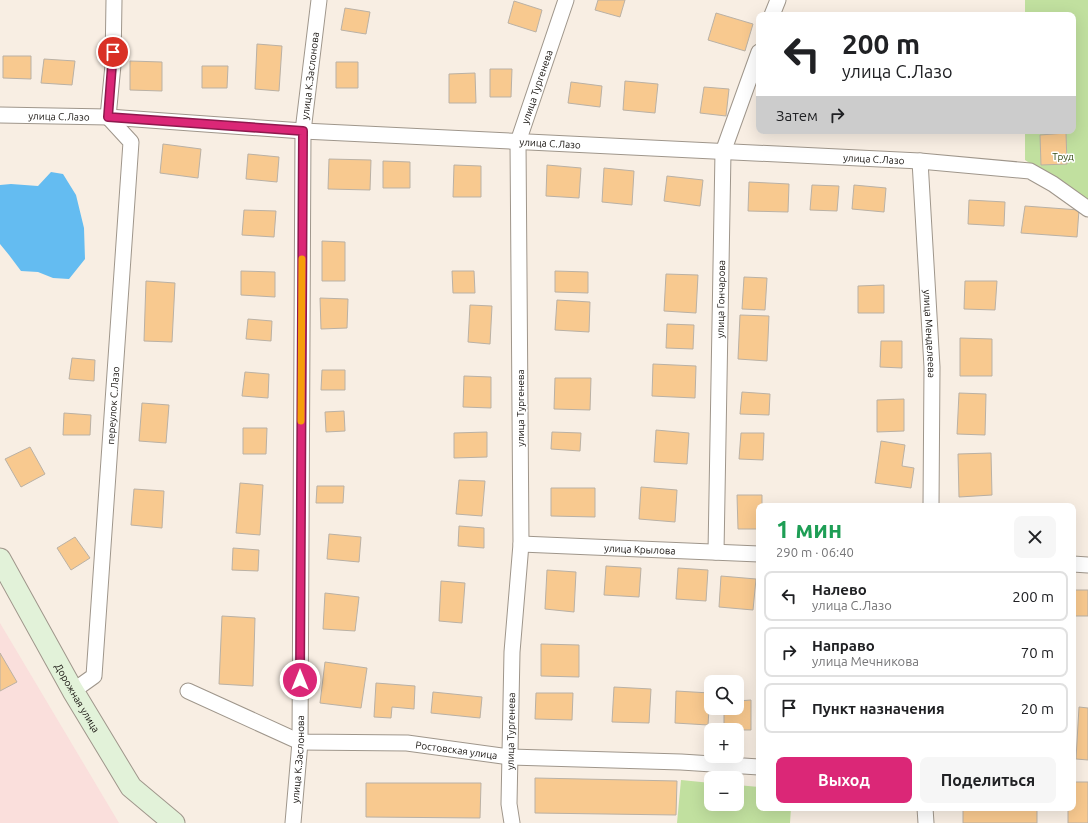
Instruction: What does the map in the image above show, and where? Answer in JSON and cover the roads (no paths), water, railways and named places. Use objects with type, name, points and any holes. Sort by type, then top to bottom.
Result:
[{"type":"street","points":[[108,117],[113,65],[114,0]]},
{"type":"street","name":"улица К.Заслонова","points":[[293,823],[300,742],[303,131],[319,0]]},
{"type":"street","name":"улица Тургенева","points":[[512,823],[509,804],[512,652],[521,544],[518,142],[566,0]]},
{"type":"street","points":[[773,12],[778,0]]},
{"type":"street","name":"улица Гончарова","points":[[716,552],[723,152],[756,60]]},
{"type":"street","name":"улица С.Лазо","points":[[0,115],[108,117],[303,131],[920,161],[1030,171],[1053,184],[1088,209]]},
{"type":"street","name":"переулок С.Лазо","points":[[73,691],[94,676],[131,142],[108,117]]},
{"type":"street","name":"улица Менделеева","points":[[920,161],[932,367],[931,503]]},
{"type":"street","name":"улица Крылова","points":[[521,544],[756,554]]},
{"type":"street","name":"Дорожная улица","points":[[0,559],[73,691],[131,787],[174,823]]},
{"type":"street","points":[[1076,564],[1088,565]]},
{"type":"street","name":"Ростовская улица","points":[[188,691],[300,742],[407,743],[510,757],[681,762],[756,767]]},
{"type":"street","points":[[925,811],[926,823]]},
{"type":"water","points":[[51,172],[63,174],[76,195],[84,228],[85,259],[69,279],[53,278],[38,272],[21,271],[0,244],[0,185],[11,184],[38,186]]},
{"type":"park label","name":"Труд","points":[[1063,156]]}]
